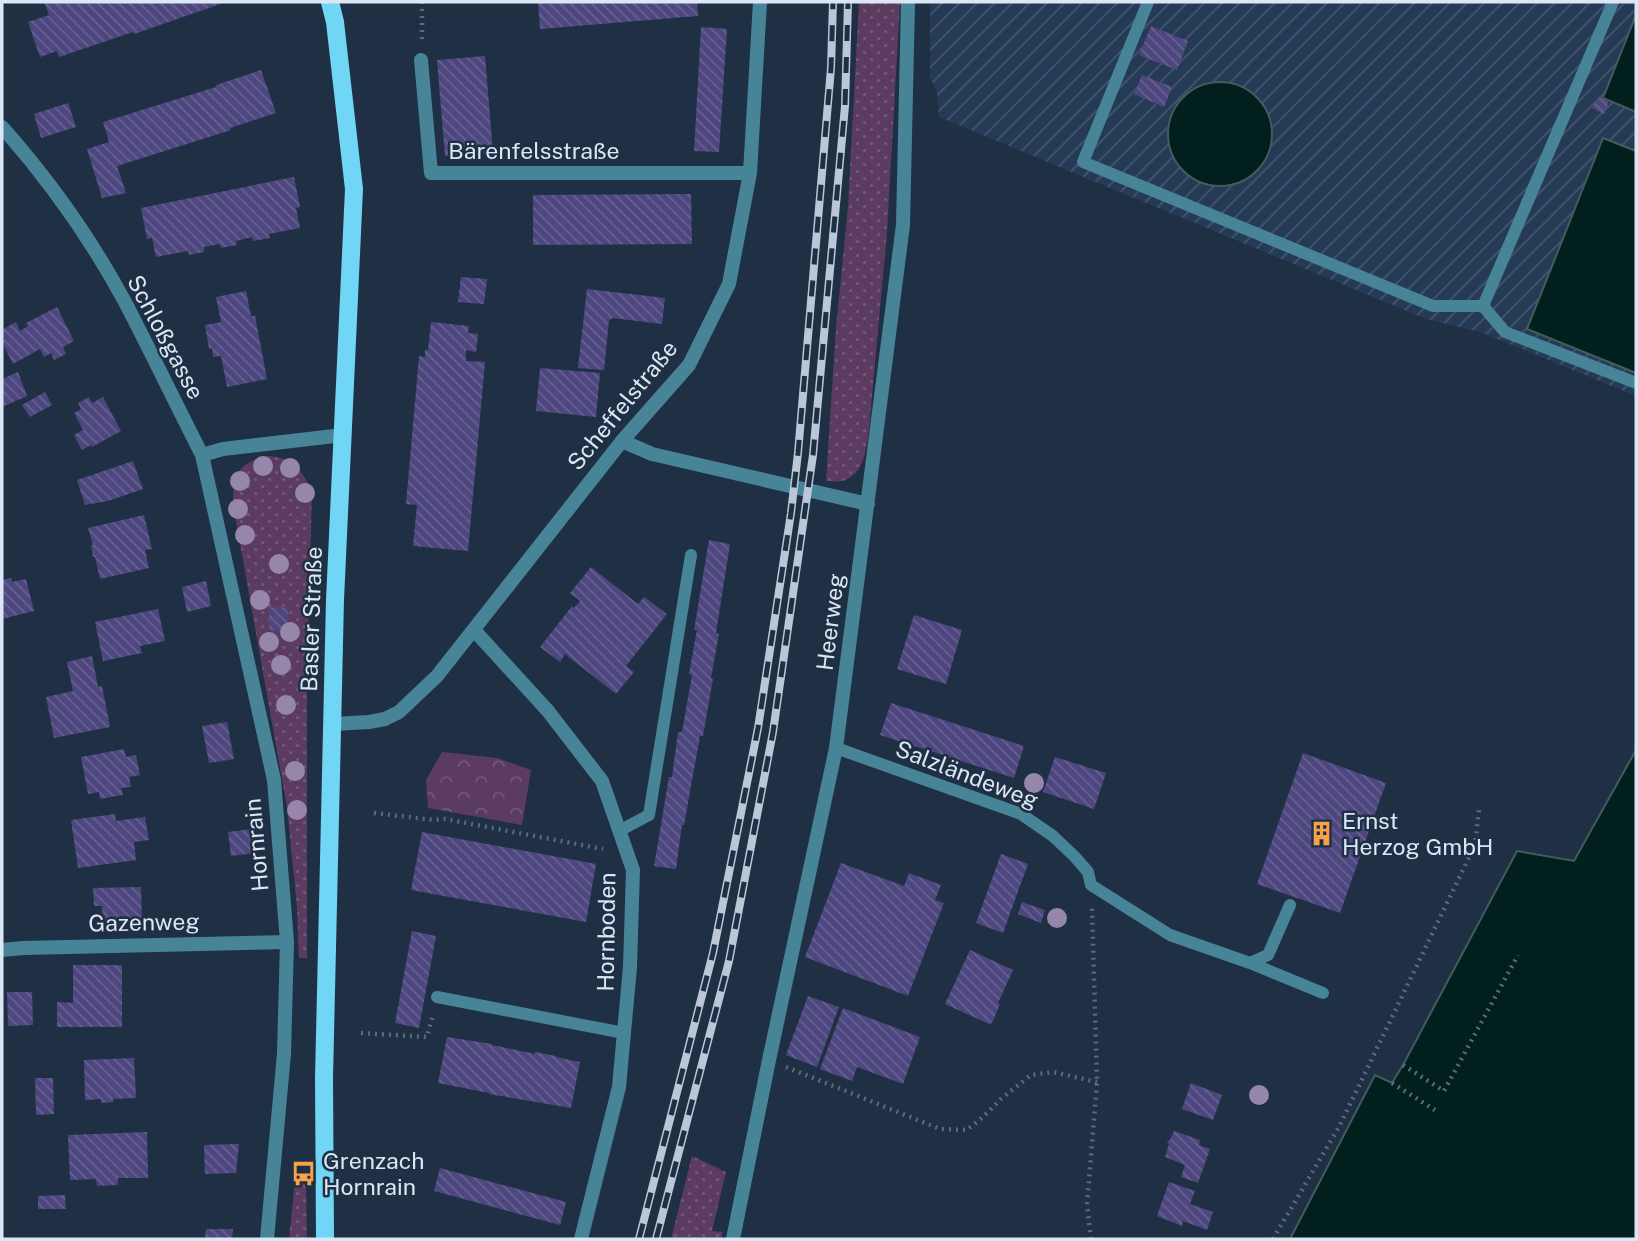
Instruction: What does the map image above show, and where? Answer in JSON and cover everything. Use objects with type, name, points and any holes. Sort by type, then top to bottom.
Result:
[{"type":"main road","name":"Basler Straße","points":[[325,1239],[324,1064],[335,600],[354,189],[335,22],[330,2]]},
{"type":"street","name":"Scheffelstraße","points":[[333,724],[385,719],[399,712],[437,676],[622,441],[689,365],[729,284],[750,173],[760,2]]},
{"type":"street","name":"Heerweg","points":[[733,1239],[836,748],[903,225],[908,2]]},
{"type":"street","name":"Bärenfelsstraße","points":[[421,60],[431,173],[750,173]]},
{"type":"street","name":"Schloßgasse","points":[[2,127],[27,155],[74,218],[124,300],[202,455]]},
{"type":"street","points":[[202,455],[223,449],[344,435]]},
{"type":"street","points":[[622,441],[652,454],[868,504]]},
{"type":"street","name":"Hornrain","points":[[202,455],[274,780],[287,942],[284,1054],[267,1239]]},
{"type":"street","name":"Hornboden","points":[[474,630],[548,711],[601,781],[633,870],[630,967],[619,1087],[580,1239]]},
{"type":"street","name":"Gazenweg","points":[[2,950],[287,942]]},
{"type":"lane","points":[[1148,2],[1083,162],[1433,306],[1483,306],[1505,332],[1636,383]]},
{"type":"lane","points":[[1483,306],[1613,2]]},
{"type":"lane","points":[[619,831],[649,815],[691,555]]},
{"type":"lane","name":"Salzländeweg","points":[[836,748],[1021,814],[1053,836],[1075,857],[1088,872],[1091,885],[1170,935],[1250,963],[1323,993]]},
{"type":"lane","points":[[1250,963],[1268,955],[1290,905]]},
{"type":"lane","points":[[437,998],[624,1033]]},
{"type":"path","points":[[421,60],[422,2]]},
{"type":"path","points":[[1273,1239],[1339,1127],[1475,845],[1479,810]]},
{"type":"path","points":[[374,813],[445,819],[612,850],[625,846]]},
{"type":"path","points":[[1091,885],[1097,1082],[1087,1205],[1091,1239]]},
{"type":"path","points":[[1403,1065],[1444,1091],[1518,955]]},
{"type":"path","points":[[361,1033],[428,1037],[437,998]]},
{"type":"path","points":[[769,1060],[940,1129],[967,1130],[1031,1075],[1053,1072],[1097,1082]]},
{"type":"path","points":[[1392,1083],[1434,1110]]},
{"type":"shaded area","points":[[930,2],[1636,2],[1636,396],[1480,332],[1426,319],[939,117],[937,92],[930,77]]},
{"type":"shaded area","points":[[1636,15],[1636,112],[1603,98]]},
{"type":"shaded area","points":[[1220,82],[1240,85],[1257,97],[1269,114],[1272,134],[1269,154],[1257,171],[1240,183],[1220,186],[1200,183],[1183,171],[1171,154],[1168,134],[1171,114],[1183,97],[1200,85]]},
{"type":"shaded area","points":[[1603,138],[1636,151],[1636,373],[1527,329]]},
{"type":"shaded area","points":[[1636,750],[1636,1239],[1290,1239],[1375,1075],[1392,1083],[1403,1065],[1517,851],[1574,861]]},
{"type":"green space","points":[[859,2],[900,2],[887,232],[865,452],[856,473],[850,478],[826,481],[836,328],[848,207]]},
{"type":"green space","points":[[268,456],[284,459],[296,466],[312,491],[307,680],[307,958],[299,958],[287,807],[233,504],[234,485],[239,471],[250,462]]},
{"type":"green space","points":[[442,752],[497,758],[531,770],[522,825],[428,808],[426,780]]},
{"type":"green space","points":[[692,1156],[726,1172],[712,1231],[722,1232],[722,1239],[671,1239]]},
{"type":"green space","points":[[295,1182],[306,1183],[307,1239],[289,1239]]},
{"type":"building","points":[[44,2],[226,2],[59,57],[57,51],[40,57],[28,22],[49,15]]},
{"type":"building","points":[[538,2],[697,2],[698,16],[540,29]]},
{"type":"building","points":[[1151,26],[1188,41],[1177,70],[1139,55]]},
{"type":"building","points":[[701,27],[727,29],[719,152],[694,151]]},
{"type":"building","points":[[485,56],[493,152],[445,156],[437,60]]},
{"type":"building","points":[[261,70],[276,113],[117,166],[126,193],[102,198],[87,149],[109,142],[103,122]]},
{"type":"building","points":[[1142,75],[1172,87],[1164,107],[1134,94]]},
{"type":"building","points":[[1600,97],[1609,101],[1604,114],[1592,108]]},
{"type":"building","points":[[68,103],[76,127],[41,138],[34,114]]},
{"type":"building","points":[[294,177],[300,207],[296,208],[300,228],[269,234],[270,238],[253,241],[252,237],[236,241],[237,245],[204,247],[204,252],[189,255],[188,251],[156,257],[152,238],[147,239],[141,208]]},
{"type":"building","points":[[691,194],[692,244],[533,245],[533,195]]},
{"type":"building","points":[[461,277],[487,279],[484,304],[458,302]]},
{"type":"building","points":[[587,289],[665,298],[662,324],[613,318],[609,320],[604,370],[578,368]]},
{"type":"building","points":[[246,291],[251,316],[255,316],[267,379],[227,387],[221,356],[213,357],[205,325],[221,322],[216,297]]},
{"type":"building","points":[[57,307],[74,341],[63,347],[66,354],[54,360],[51,353],[44,357],[40,349],[13,364],[2,342],[2,330],[16,322],[20,331],[28,326],[26,323]]},
{"type":"building","points":[[431,322],[469,326],[468,333],[478,334],[476,352],[466,350],[466,361],[485,362],[468,551],[413,546],[417,505],[406,504],[419,356],[425,357],[425,350],[428,350]]},
{"type":"building","points":[[540,368],[600,373],[596,417],[536,411]]},
{"type":"building","points":[[18,372],[27,396],[2,407],[2,379]]},
{"type":"building","points":[[45,392],[52,405],[30,417],[22,405]]},
{"type":"building","points":[[89,397],[92,403],[103,397],[121,431],[82,450],[74,435],[83,430],[74,413],[81,409],[78,403]]},
{"type":"building","points":[[133,461],[143,489],[108,501],[85,505],[77,480]]},
{"type":"building","points":[[144,515],[152,549],[145,550],[149,568],[100,579],[88,528]]},
{"type":"building","points":[[709,540],[730,544],[716,633],[719,634],[711,678],[713,679],[682,825],[676,869],[654,866],[669,777],[672,777],[678,732],[682,732],[692,675],[689,674],[697,630],[694,630]]},
{"type":"building","points":[[591,567],[638,604],[644,597],[667,614],[626,666],[634,672],[616,694],[565,654],[560,662],[540,647],[572,606],[574,608],[580,601],[570,593]]},
{"type":"building","points":[[11,578],[12,582],[26,579],[34,611],[2,619],[2,580]]},
{"type":"building","points":[[206,581],[211,606],[187,612],[182,587]]},
{"type":"building","points":[[269,607],[288,608],[287,631],[269,630]]},
{"type":"building","points":[[158,609],[165,641],[140,646],[142,653],[103,661],[95,622]]},
{"type":"building","points":[[914,615],[962,630],[946,684],[897,669]]},
{"type":"building","points":[[92,656],[98,687],[102,686],[110,727],[54,738],[46,697],[73,691],[67,662]]},
{"type":"building","points":[[891,703],[1024,746],[1014,778],[880,735]]},
{"type":"building","points":[[227,722],[234,759],[209,763],[202,726]]},
{"type":"building","points":[[124,749],[126,757],[136,755],[140,775],[129,777],[131,787],[121,788],[123,795],[100,799],[99,792],[88,794],[81,757]]},
{"type":"building","name":"Ernst Herzog GmbH","points":[[1303,753],[1386,783],[1340,913],[1257,884]]},
{"type":"building","points":[[1055,757],[1106,773],[1094,809],[1043,792]]},
{"type":"building","points":[[115,814],[116,821],[145,817],[149,840],[134,842],[136,860],[78,868],[71,820]]},
{"type":"building","points":[[252,829],[255,853],[231,856],[228,832]]},
{"type":"building","points":[[422,832],[596,864],[586,922],[411,890]]},
{"type":"building","points":[[1001,854],[1028,864],[1003,933],[976,923]]},
{"type":"building","points":[[841,863],[904,886],[909,873],[941,885],[935,900],[944,903],[908,996],[805,957]]},
{"type":"building","points":[[141,887],[142,923],[103,924],[102,906],[94,906],[93,888]]},
{"type":"building","points":[[1022,902],[1045,910],[1041,923],[1018,914]]},
{"type":"building","points":[[412,931],[436,936],[419,1028],[395,1023]]},
{"type":"building","points":[[970,950],[1013,970],[992,1023],[989,1024],[945,1004]]},
{"type":"building","points":[[73,965],[122,965],[122,1027],[57,1027],[57,1002],[73,1003]]},
{"type":"building","points":[[7,992],[32,992],[33,1025],[8,1026]]},
{"type":"building","points":[[808,996],[839,1007],[817,1067],[786,1055]]},
{"type":"building","points":[[843,1008],[920,1037],[903,1084],[857,1067],[852,1081],[820,1069]]},
{"type":"building","points":[[447,1037],[580,1062],[571,1108],[438,1083]]},
{"type":"building","points":[[134,1058],[136,1098],[113,1099],[113,1102],[101,1103],[101,1099],[85,1100],[84,1060]]},
{"type":"building","points":[[35,1078],[53,1078],[54,1114],[36,1115]]},
{"type":"building","points":[[1191,1083],[1222,1095],[1213,1120],[1182,1109]]},
{"type":"building","points":[[1174,1131],[1200,1140],[1199,1145],[1210,1149],[1198,1183],[1181,1177],[1185,1165],[1165,1157],[1169,1144],[1167,1143]]},
{"type":"building","points":[[147,1132],[148,1178],[118,1178],[118,1185],[97,1186],[96,1179],[70,1180],[68,1135]]},
{"type":"building","points":[[239,1144],[236,1173],[205,1174],[204,1145]]},
{"type":"building","points":[[440,1168],[566,1202],[560,1225],[434,1191]]},
{"type":"building","points":[[1169,1182],[1195,1191],[1190,1204],[1213,1212],[1207,1230],[1183,1221],[1182,1226],[1157,1216]]},
{"type":"building","points":[[65,1195],[66,1209],[38,1209],[38,1196]]},
{"type":"building","points":[[206,1229],[233,1229],[232,1239],[205,1239]]},
{"type":"railway","points":[[639,1239],[713,953],[758,728],[798,453],[831,68],[833,2]]},
{"type":"railway","points":[[656,1239],[729,961],[773,732],[813,455],[845,106],[848,2]]},
{"type":"place","name":"Ernst Herzog GmbH","points":[[1322,833]]},
{"type":"place","name":"Grenzach Hornrain","points":[[303,1173]]}]
